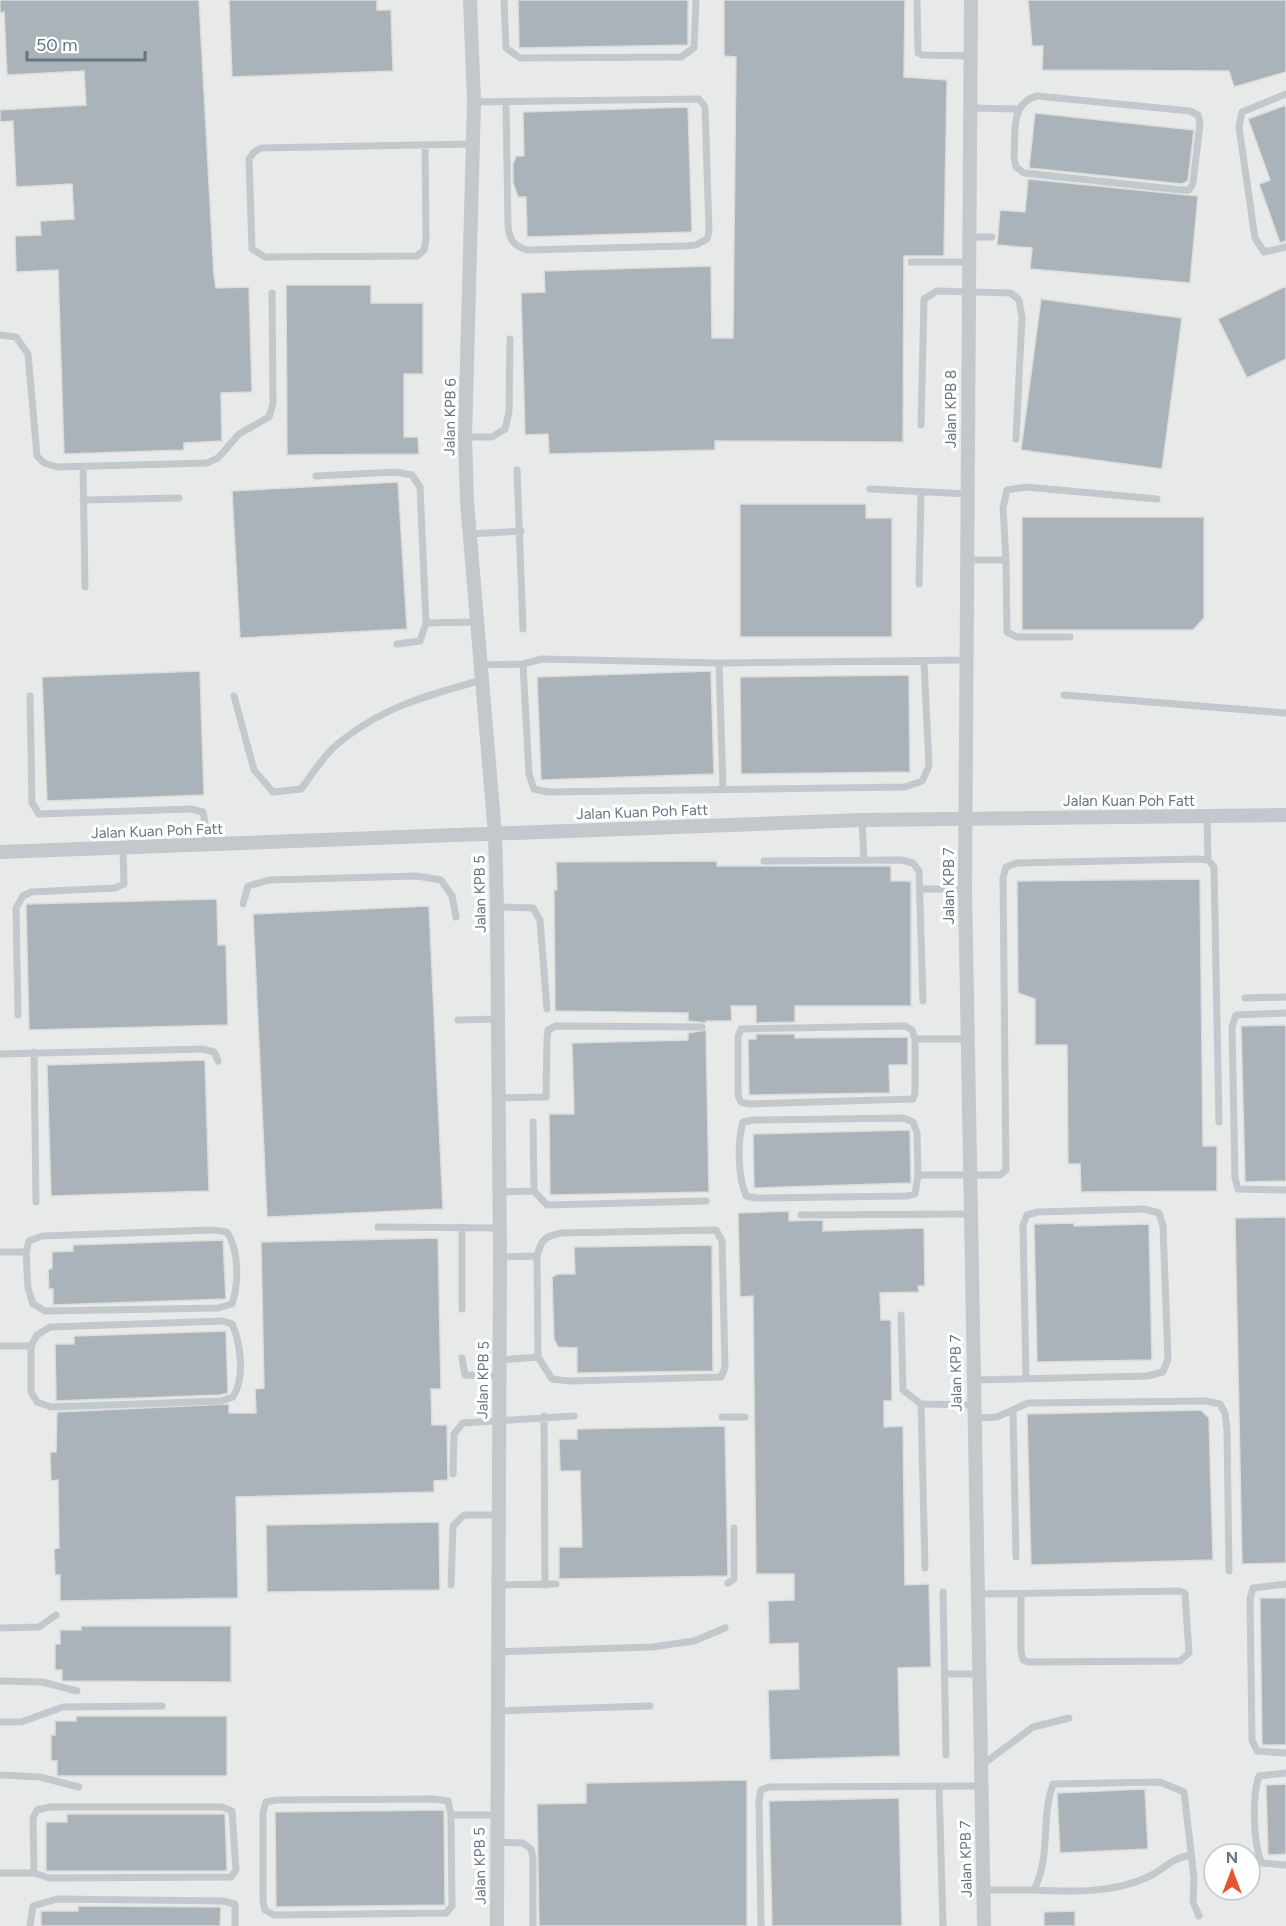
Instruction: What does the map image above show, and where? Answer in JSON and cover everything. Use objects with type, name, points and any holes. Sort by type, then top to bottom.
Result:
[{"type":"street","name":"Jalan KPB 6","points":[[470,0],[474,102],[465,436],[475,621],[495,834]]},
{"type":"street","name":"Jalan KPB 8","points":[[966,819],[971,0]]},
{"type":"street","name":"Jalan Kuan Poh Fatt","points":[[0,852],[862,820],[1286,815]]},
{"type":"street","name":"Jalan KPB 7","points":[[966,819],[964,889],[966,1039],[984,1926]]},
{"type":"street","name":"Jalan KPB 5","points":[[495,834],[500,1227],[496,1652],[497,1926]]},
{"type":"lane","points":[[504,0],[506,48],[520,58],[681,57],[694,48],[696,0]]},
{"type":"lane","points":[[916,0],[918,53],[971,56]]},
{"type":"lane","points":[[1286,94],[1242,112],[1239,127],[1255,238],[1264,252],[1286,247]]},
{"type":"lane","points":[[1036,96],[1190,111],[1198,115],[1200,123],[1193,183],[1189,190],[1182,190],[1024,173],[1016,167],[1014,159],[1017,109],[1025,99],[1036,96]]},
{"type":"lane","points":[[474,102],[699,99],[705,107],[709,231],[707,239],[696,245],[685,246],[527,250],[518,247],[509,238],[506,103]]},
{"type":"lane","points":[[970,108],[1017,109]]},
{"type":"lane","points":[[425,145],[426,240],[424,250],[417,256],[265,257],[252,249],[249,159],[261,148],[473,144]]},
{"type":"lane","points":[[969,237],[992,237]]},
{"type":"lane","points":[[911,262],[969,262]]},
{"type":"lane","points":[[921,425],[924,299],[937,291],[1011,292],[1019,300],[1022,317],[1016,439]]},
{"type":"lane","points":[[0,335],[16,337],[28,354],[37,456],[44,464],[57,467],[207,463],[219,458],[239,434],[269,417],[273,404],[272,293]]},
{"type":"lane","points":[[465,436],[492,436],[505,429],[509,412],[510,339]]},
{"type":"lane","points":[[83,466],[85,586]]},
{"type":"lane","points":[[517,470],[523,629]]},
{"type":"lane","points":[[316,476],[396,472],[412,475],[420,488],[426,623],[420,641],[397,644]]},
{"type":"lane","points":[[1070,637],[1017,637],[1007,633],[1003,508],[1007,490],[1026,487],[1157,500]]},
{"type":"lane","points":[[870,489],[921,494],[967,494]]},
{"type":"lane","points":[[919,584],[921,494]]},
{"type":"lane","points":[[83,500],[179,498]]},
{"type":"lane","points":[[469,534],[521,531]]},
{"type":"lane","points":[[966,560],[1006,560]]},
{"type":"lane","points":[[426,623],[475,621]]},
{"type":"lane","points":[[480,665],[523,664],[542,659],[719,663],[966,660]]},
{"type":"lane","points":[[523,664],[529,774],[534,789],[548,792],[905,787],[922,781],[928,765],[924,662]]},
{"type":"lane","points":[[719,663],[723,789]]},
{"type":"lane","points":[[234,696],[254,770],[273,792],[302,789],[331,750],[370,719],[413,699],[482,680]]},
{"type":"lane","points":[[1064,695],[1286,713]]},
{"type":"lane","points":[[30,696],[32,803],[39,814],[191,809],[203,812],[208,846]]},
{"type":"lane","points":[[1207,816],[1208,860],[1214,867],[1219,1122]]},
{"type":"lane","points":[[862,820],[864,861]]},
{"type":"lane","points":[[18,1015],[16,908],[23,896],[32,892],[115,888],[124,884],[123,849]]},
{"type":"lane","points":[[764,861],[901,860],[913,863],[919,871],[923,1001]]},
{"type":"lane","points":[[918,1175],[1000,1175],[1006,1170],[1003,878],[1006,867],[1017,863],[1208,860]]},
{"type":"lane","points":[[243,904],[248,886],[269,880],[417,876],[441,880],[452,896],[456,917]]},
{"type":"lane","points":[[920,889],[964,889]]},
{"type":"lane","points":[[497,907],[533,908],[540,920],[547,1009]]},
{"type":"lane","points":[[1245,998],[1286,997]]},
{"type":"lane","points":[[1286,1014],[1236,1015],[1232,1027],[1235,1178],[1238,1189],[1286,1190]]},
{"type":"lane","points":[[458,1020],[497,1019]]},
{"type":"lane","points":[[498,1098],[546,1097],[548,1030],[556,1026],[702,1027]]},
{"type":"lane","points":[[905,1026],[912,1030],[915,1039],[913,1099],[748,1104],[741,1102],[738,1095],[738,1037],[741,1029],[905,1026]]},
{"type":"lane","points":[[915,1039],[966,1039]]},
{"type":"lane","points":[[0,1054],[203,1048],[214,1052],[218,1061]]},
{"type":"lane","points":[[34,1052],[36,1202]]},
{"type":"lane","points":[[903,1118],[913,1122],[917,1133],[918,1175],[915,1194],[906,1196],[746,1196],[742,1185],[740,1133],[743,1122],[754,1120],[903,1118]]},
{"type":"lane","points":[[533,1122],[534,1191],[547,1205],[706,1201]]},
{"type":"lane","points":[[499,1192],[534,1191]]},
{"type":"lane","points":[[973,1380],[1148,1376],[1163,1372],[1168,1359],[1163,1226],[1159,1213],[1144,1209],[1038,1212],[1027,1215],[1023,1225],[1026,1377]]},
{"type":"lane","points":[[801,1215],[969,1214]]},
{"type":"lane","points":[[378,1227],[500,1227]]},
{"type":"lane","points":[[462,1227],[462,1309]]},
{"type":"lane","points":[[213,1230],[227,1232],[233,1241],[236,1293],[232,1304],[218,1308],[45,1311],[33,1304],[28,1288],[26,1252],[29,1241],[42,1236],[213,1230]]},
{"type":"lane","points":[[716,1230],[722,1241],[725,1368],[721,1377],[569,1381],[552,1379],[538,1357],[537,1256],[540,1244],[547,1236],[561,1233],[716,1230]]},
{"type":"lane","points":[[0,1252],[26,1252]]},
{"type":"lane","points":[[500,1257],[537,1256]]},
{"type":"lane","points":[[901,1315],[903,1389],[921,1404],[997,1418],[1028,1403],[1206,1401],[1220,1404],[1225,1413],[1227,1429],[1229,1571]]},
{"type":"lane","points":[[224,1321],[232,1324],[237,1336],[240,1386],[233,1397],[221,1401],[51,1407],[37,1402],[32,1392],[31,1346],[37,1335],[50,1327],[224,1321]]},
{"type":"lane","points":[[0,1346],[31,1346]]},
{"type":"lane","points":[[500,1360],[538,1357]]},
{"type":"lane","points":[[462,1358],[465,1375],[500,1376]]},
{"type":"lane","points":[[921,1404],[925,1568]]},
{"type":"lane","points":[[1013,1411],[1016,1557]]},
{"type":"lane","points":[[544,1416],[545,1585]]},
{"type":"lane","points":[[453,1474],[454,1434],[463,1423],[544,1416],[574,1416]]},
{"type":"lane","points":[[722,1417],[745,1418]]},
{"type":"lane","points":[[451,1585],[453,1526],[464,1515],[497,1515]]},
{"type":"lane","points":[[728,1583],[734,1580],[734,1528]]},
{"type":"lane","points":[[497,1585],[556,1584]]},
{"type":"lane","points":[[1286,1584],[1253,1588],[1250,1599],[1252,1740],[1257,1751],[1286,1753]]},
{"type":"lane","points":[[977,1594],[1170,1591],[1185,1593],[1189,1653],[1180,1661],[1029,1662],[1023,1660],[1020,1595]]},
{"type":"lane","points":[[943,1592],[946,1755]]},
{"type":"lane","points":[[0,1628],[39,1626],[56,1614]]},
{"type":"lane","points":[[496,1652],[652,1647],[694,1641],[725,1628]]},
{"type":"lane","points":[[945,1674],[978,1674]]},
{"type":"lane","points":[[0,1681],[42,1682],[77,1690]]},
{"type":"lane","points":[[0,1722],[21,1722],[63,1707],[162,1706]]},
{"type":"lane","points":[[496,1711],[650,1706]]},
{"type":"lane","points":[[980,1767],[1033,1727],[1069,1718]]},
{"type":"lane","points":[[1286,1773],[1259,1776],[1255,1787],[1257,1852],[1262,1863],[1286,1865]]},
{"type":"lane","points":[[0,1775],[40,1777],[79,1788]]},
{"type":"lane","points":[[1034,1890],[1044,1870],[1046,1803],[1053,1784],[1160,1782],[1184,1792],[1191,1855],[1193,1902],[1199,1916]]},
{"type":"lane","points":[[939,1786],[943,1926]]},
{"type":"lane","points":[[761,1926],[759,1800],[762,1790],[779,1787],[981,1786]]},
{"type":"lane","points":[[434,1799],[448,1801],[452,1815],[453,1896],[452,1906],[446,1913],[274,1915],[265,1910],[263,1901],[263,1812],[266,1802],[276,1800],[434,1799]]},
{"type":"lane","points":[[0,1873],[34,1873],[48,1878],[231,1877],[236,1870],[232,1811],[222,1807],[50,1807],[38,1810],[33,1818],[34,1873]]},
{"type":"lane","points":[[452,1815],[496,1815]]},
{"type":"lane","points":[[496,1842],[523,1843],[531,1849],[533,1926]]},
{"type":"lane","points":[[983,1890],[1072,1892],[1115,1887],[1150,1876],[1174,1858],[1191,1855]]},
{"type":"lane","points":[[30,1926],[33,1906],[57,1899],[223,1901],[234,1904],[235,1926]]},
{"type":"shaded area","points":[[0,0],[1286,0],[1286,1926],[0,1926]]},
{"type":"building","points":[[0,0],[199,0],[216,288],[249,287],[252,392],[221,393],[222,441],[184,443],[184,450],[64,454],[58,270],[16,272],[15,236],[41,235],[40,221],[74,219],[72,184],[16,187],[13,121],[0,122],[0,110],[86,105],[84,71],[7,75],[4,12],[0,13]]},
{"type":"building","points":[[229,0],[377,0],[377,10],[391,10],[393,71],[232,77]]},
{"type":"building","points":[[518,0],[688,0],[688,45],[519,48]]},
{"type":"building","points":[[724,0],[905,0],[904,77],[947,80],[944,256],[904,256],[903,442],[715,441],[715,450],[549,454],[548,434],[525,435],[521,293],[545,292],[544,271],[711,266],[712,338],[733,338],[736,57],[724,56]]},
{"type":"building","points":[[1028,0],[1286,0],[1286,72],[1234,87],[1229,71],[1042,70],[1043,46],[1032,46]]},
{"type":"building","points":[[1286,105],[1286,241],[1280,243],[1259,184],[1270,180],[1248,119]]},
{"type":"building","points":[[688,107],[692,232],[527,237],[526,197],[518,197],[513,183],[513,164],[516,156],[524,156],[523,112]]},
{"type":"building","points":[[1035,113],[1194,130],[1188,181],[1182,184],[1029,168]]},
{"type":"building","points":[[1028,179],[1198,196],[1190,283],[1030,269],[1032,248],[997,245],[1000,210],[1025,212]]},
{"type":"building","points":[[286,285],[371,285],[371,303],[423,303],[423,374],[404,374],[404,437],[418,437],[419,454],[287,455]]},
{"type":"building","points":[[1286,286],[1286,359],[1247,378],[1218,319]]},
{"type":"building","points":[[1041,299],[1182,318],[1162,469],[1021,450]]},
{"type":"building","points":[[398,482],[407,629],[240,638],[232,491]]},
{"type":"building","points":[[740,504],[866,504],[866,518],[892,518],[892,637],[740,637]]},
{"type":"building","points":[[1022,517],[1204,517],[1204,618],[1193,630],[1022,630]]},
{"type":"building","points":[[200,671],[204,795],[47,801],[42,677]]},
{"type":"building","points":[[711,671],[714,774],[541,780],[537,677]]},
{"type":"building","points":[[909,675],[910,772],[741,774],[740,677]]},
{"type":"building","points":[[717,861],[717,866],[891,866],[891,881],[911,881],[911,1006],[795,1006],[795,1022],[756,1023],[756,1006],[731,1006],[732,1021],[706,1021],[706,1023],[688,1021],[688,1013],[555,1011],[554,890],[557,890],[556,862]]},
{"type":"building","points":[[1200,879],[1203,1146],[1217,1146],[1217,1191],[1081,1192],[1080,1164],[1068,1164],[1067,1045],[1035,1045],[1035,999],[1018,993],[1017,881]]},
{"type":"building","points":[[217,899],[218,945],[226,945],[228,1025],[29,1030],[26,904]]},
{"type":"building","points":[[429,906],[443,1209],[267,1217],[253,914]]},
{"type":"building","points":[[1286,1025],[1286,1181],[1245,1182],[1241,1026]]},
{"type":"building","points":[[706,1030],[709,1192],[550,1195],[549,1114],[574,1114],[572,1043],[688,1040],[688,1033]]},
{"type":"building","points":[[756,1034],[795,1034],[795,1038],[908,1037],[908,1065],[889,1065],[890,1093],[749,1095],[748,1039],[756,1039]]},
{"type":"building","points":[[205,1060],[209,1191],[51,1196],[47,1065]]},
{"type":"building","points":[[910,1130],[911,1183],[754,1188],[753,1134]]},
{"type":"building","points":[[789,1211],[789,1221],[823,1220],[823,1231],[924,1228],[925,1286],[918,1286],[919,1292],[880,1293],[881,1320],[891,1320],[892,1401],[884,1401],[884,1427],[903,1426],[905,1585],[929,1584],[931,1667],[898,1668],[900,1756],[770,1760],[768,1690],[799,1689],[798,1643],[769,1644],[768,1601],[794,1600],[794,1574],[756,1574],[753,1296],[740,1297],[738,1213]]},
{"type":"building","points":[[1286,1217],[1286,1563],[1242,1564],[1235,1218]]},
{"type":"building","points":[[1074,1223],[1074,1226],[1149,1224],[1152,1360],[1037,1362],[1034,1224]]},
{"type":"building","points":[[438,1238],[441,1389],[431,1389],[432,1425],[447,1425],[448,1480],[434,1481],[434,1492],[236,1497],[238,1598],[60,1601],[60,1575],[55,1575],[54,1549],[59,1548],[58,1480],[51,1481],[50,1452],[56,1452],[57,1412],[229,1404],[229,1413],[256,1413],[255,1389],[264,1388],[261,1242]]},
{"type":"building","points":[[223,1240],[226,1299],[53,1305],[53,1289],[49,1289],[48,1270],[52,1268],[52,1252],[73,1251],[73,1245]]},
{"type":"building","points":[[712,1245],[713,1371],[577,1373],[577,1348],[558,1347],[554,1339],[552,1277],[558,1274],[575,1274],[574,1247]]},
{"type":"building","points":[[226,1331],[228,1393],[56,1401],[55,1344],[74,1344],[74,1336]]},
{"type":"building","points":[[1201,1410],[1209,1418],[1213,1560],[1031,1565],[1027,1414]]},
{"type":"building","points":[[725,1426],[728,1576],[559,1579],[559,1547],[582,1547],[580,1471],[560,1471],[559,1439],[577,1439],[577,1429]]},
{"type":"building","points":[[439,1522],[440,1590],[267,1592],[266,1525]]},
{"type":"building","points":[[1260,1598],[1286,1598],[1286,1745],[1262,1745]]},
{"type":"building","points":[[81,1626],[231,1626],[231,1682],[62,1681],[62,1670],[55,1670],[55,1644],[60,1644],[60,1630],[81,1630]]},
{"type":"building","points":[[76,1716],[227,1716],[227,1776],[57,1776],[57,1761],[51,1761],[51,1735],[55,1735],[55,1721],[76,1721]]},
{"type":"building","points":[[747,1780],[747,1926],[539,1926],[537,1804],[586,1803],[586,1783]]},
{"type":"building","points":[[1286,1784],[1286,1854],[1268,1855],[1266,1785]]},
{"type":"building","points":[[1145,1789],[1148,1849],[1060,1853],[1057,1793]]},
{"type":"building","points":[[899,1798],[902,1926],[772,1926],[769,1801]]},
{"type":"building","points":[[444,1810],[445,1905],[276,1907],[275,1812]]},
{"type":"building","points":[[67,1814],[225,1814],[227,1871],[46,1871],[46,1822],[67,1822]]},
{"type":"building","points":[[78,1906],[221,1907],[220,1926],[41,1926],[41,1911],[78,1911]]},
{"type":"building","points":[[1075,1911],[1075,1926],[1044,1926],[1044,1912]]}]
